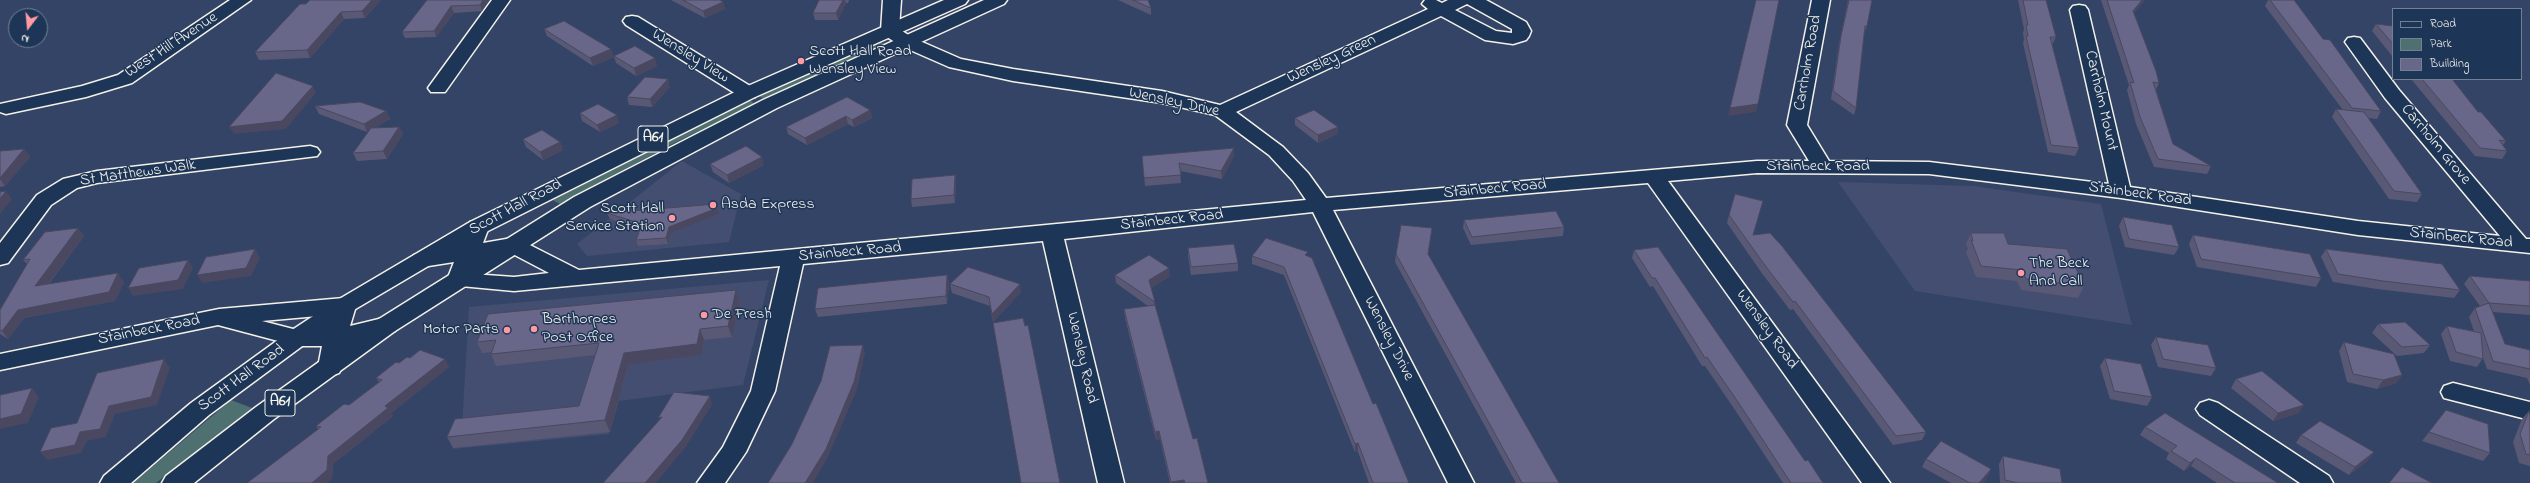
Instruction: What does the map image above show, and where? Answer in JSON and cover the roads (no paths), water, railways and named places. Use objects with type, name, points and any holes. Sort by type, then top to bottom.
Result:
[{"type":"main road","name":"West Hill Avenue","points":[[6,108],[86,91],[125,78],[242,0]]},
{"type":"main road","points":[[438,88],[501,0]]},
{"type":"main road","points":[[892,0],[890,26],[910,22],[959,0]]},
{"type":"main road","name":"Scott Hall Road","points":[[175,483],[387,325],[582,202],[770,104],[998,0]]},
{"type":"main road","points":[[1425,0],[1491,36],[1513,39],[1520,36],[1522,31],[1520,26],[1472,0]]},
{"type":"main road","name":"Wensley Green","points":[[1222,111],[1462,0]]},
{"type":"main road","name":"Carrholm Road","points":[[1820,0],[1798,124],[1823,166]]},
{"type":"main road","name":"Carrholm Mount","points":[[2079,10],[2121,192]]},
{"type":"main road","name":"Wensley View","points":[[632,20],[748,93]]},
{"type":"main road","name":"Wensley Drive","points":[[890,26],[907,42],[956,63],[1013,75],[1162,97],[1222,111],[1276,151],[1301,177],[1320,205],[1461,483]]},
{"type":"main road","name":"Scott Hall Road","points":[[113,483],[200,409],[298,338],[344,306],[478,227],[620,155],[890,26]]},
{"type":"main road","name":"Carrholm Grove","points":[[2354,42],[2392,94],[2524,245]]},
{"type":"main road","name":"St Matthews Walk","points":[[0,258],[44,200],[70,183],[97,177],[310,152]]},
{"type":"main road","name":"Stainbeck Road","points":[[458,280],[514,284],[578,279],[1052,233],[1320,205],[1757,167],[1823,166],[1929,168],[2121,192],[2358,228],[2524,245]]},
{"type":"main road","name":"Wensley Road","points":[[1654,177],[1877,483]]},
{"type":"main road","points":[[458,280],[478,227]]},
{"type":"main road","name":"Wensley Road","points":[[1052,233],[1111,483]]},
{"type":"main road","points":[[422,260],[512,245],[578,279]]},
{"type":"main road","points":[[710,483],[733,452],[763,391],[793,258]]},
{"type":"main road","points":[[219,317],[344,306],[334,338],[334,355],[330,367]]},
{"type":"main road","name":"Stainbeck Road","points":[[0,362],[219,317],[298,338],[334,338],[387,325]]},
{"type":"main road","points":[[2453,392],[2530,411]]},
{"type":"main road","points":[[2209,409],[2320,483]]},
{"type":"place","name":"Scott Hall Road Wensley View","points":[[801,61]]},
{"type":"place","name":"Asda Express","points":[[713,205]]},
{"type":"place","name":"Scott Hall Service Station","points":[[672,218]]},
{"type":"place","name":"The Beck And Call","points":[[2021,273]]},
{"type":"place","name":"De Fresh","points":[[704,315]]},
{"type":"place","name":"Barthorpes Post Office","points":[[534,329]]},
{"type":"place","name":"Motor Parts","points":[[507,330]]}]
